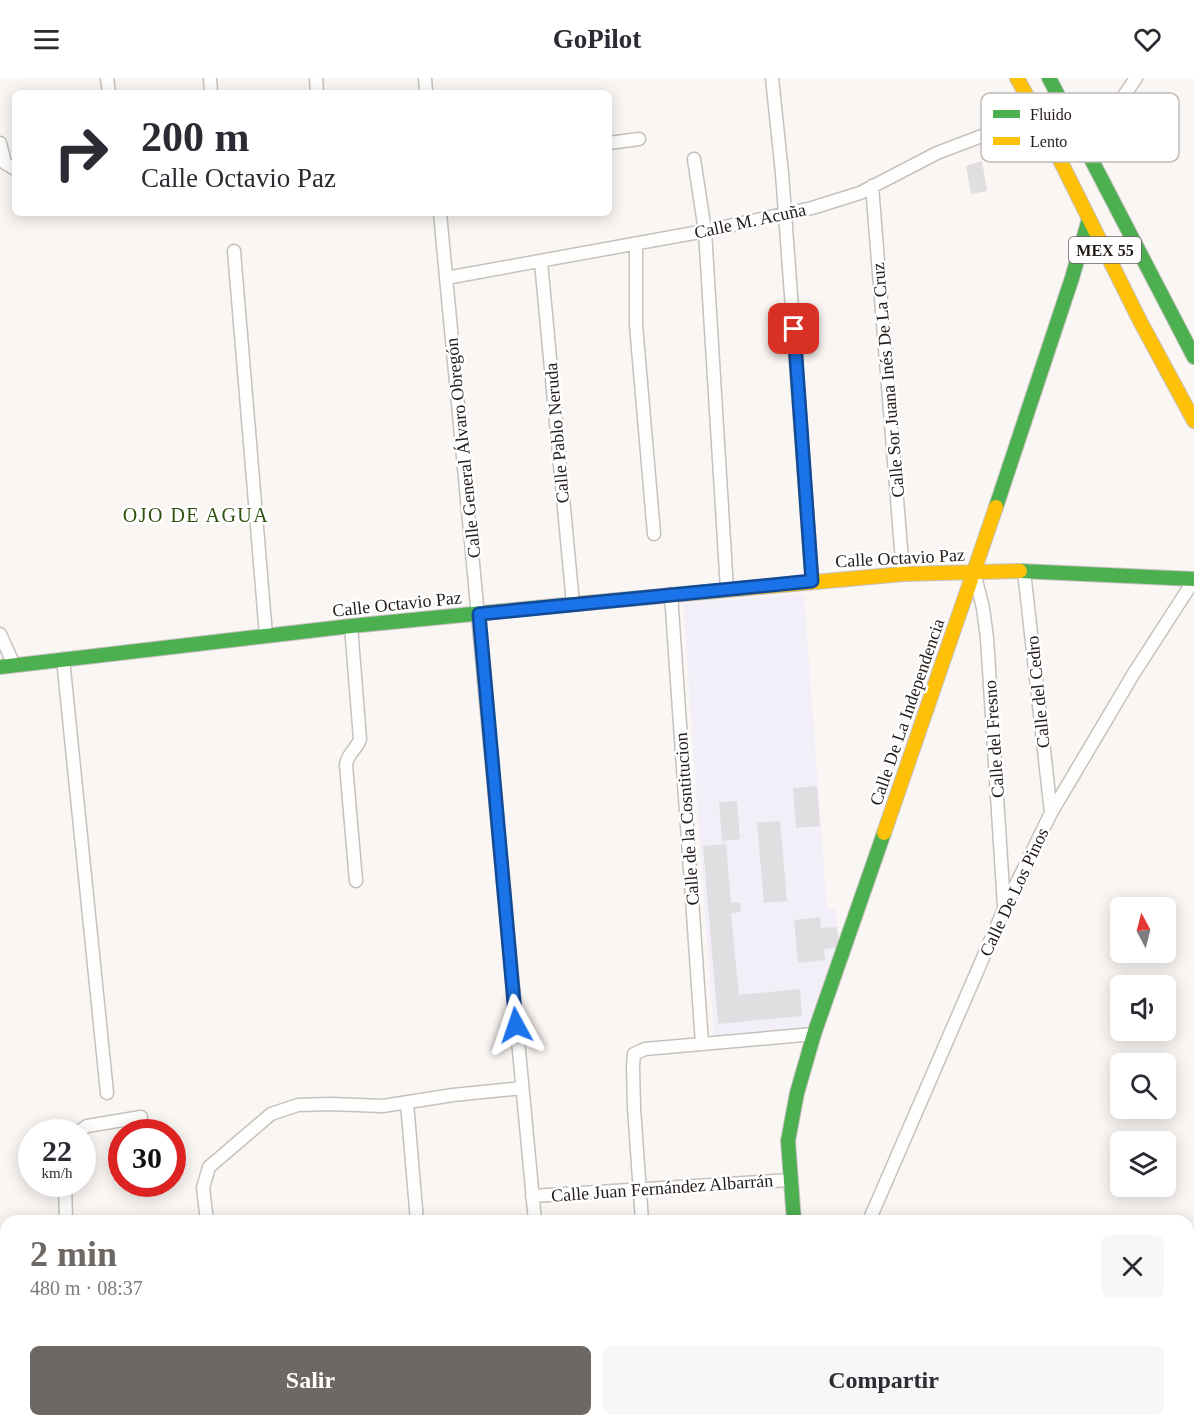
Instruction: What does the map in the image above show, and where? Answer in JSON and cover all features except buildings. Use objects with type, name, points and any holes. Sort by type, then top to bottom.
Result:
[{"type":"street","points":[[772,78],[785,213],[812,581]]},
{"type":"street","name":"MEX 55","points":[[1017,78],[1025,93]]},
{"type":"street","name":"MEX 55","points":[[1049,78],[1057,93]]},
{"type":"street","points":[[1126,93],[1136,78]]},
{"type":"street","name":"Calle M. Acuña","points":[[446,278],[705,231],[834,202],[872,186],[937,153],[981,138]]},
{"type":"street","points":[[612,143],[639,139]]},
{"type":"street","points":[[0,143],[5,163],[12,168]]},
{"type":"street","points":[[693,159],[705,231],[727,590]]},
{"type":"street","name":"MEX 55","points":[[1061,162],[1140,321],[1194,421]]},
{"type":"street","name":"MEX 55","points":[[1093,162],[1194,357]]},
{"type":"street","name":"Calle Sor Juana Inés De La Cruz","points":[[872,186],[903,574]]},
{"type":"street","name":"Calle General Álvaro Obregón","points":[[440,216],[534,1215]]},
{"type":"street","name":"Calle De La Independencia","points":[[794,1215],[788,1140],[797,1093],[814,1034],[974,572],[1072,278],[1089,219]]},
{"type":"street","points":[[636,244],[636,325],[654,534]]},
{"type":"street","points":[[234,251],[266,635]]},
{"type":"street","name":"Calle Pablo Neruda","points":[[541,262],[573,604]]},
{"type":"street","name":"Calle Octavio Paz","points":[[7,666],[351,626],[671,594],[903,574],[1024,571],[1194,580]]},
{"type":"street","name":"Calle del Cedro","points":[[1024,571],[1052,813]]},
{"type":"street","name":"Calle del Fresno","points":[[974,572],[987,638],[1005,908]]},
{"type":"street","name":"Calle De Los Pinos","points":[[872,1215],[1005,908],[1052,813],[1134,673],[1194,580]]},
{"type":"street","name":"Calle de la Cosntitucion","points":[[671,594],[702,1044]]},
{"type":"street","points":[[351,626],[360,739],[346,765],[356,882]]},
{"type":"street","points":[[0,634],[7,666]]},
{"type":"street","points":[[63,658],[107,1093]]},
{"type":"street","points":[[642,1215],[633,1058],[638,1051],[814,1034]]},
{"type":"street","points":[[206,1215],[203,1188],[209,1167],[271,1114],[298,1105],[331,1104],[372,1107],[522,1088]]},
{"type":"street","points":[[407,1103],[416,1215]]},
{"type":"street","points":[[96,1124],[141,1117]]},
{"type":"street","name":"Calle Juan Fernández Albarrán","points":[[532,1196],[791,1180]]},
{"type":"street","points":[[65,1197],[66,1215]]},
{"type":"shaded area","points":[[804,594],[827,909],[836,909],[840,948],[808,1029],[714,1038],[683,603]]},
{"type":"traffic: fast","points":[[1049,78],[1057,93]]},
{"type":"traffic: fast","points":[[1093,162],[1194,357]]},
{"type":"traffic: fast","points":[[996,507],[1072,278],[1089,219]]},
{"type":"traffic: fast","points":[[1020,571],[1194,579]]},
{"type":"traffic: fast","points":[[0,667],[351,626],[575,604]]},
{"type":"traffic: fast","points":[[794,1215],[788,1141],[797,1093],[814,1034],[884,833]]},
{"type":"traffic: slow","points":[[1017,78],[1025,93]]},
{"type":"traffic: slow","points":[[1061,162],[1140,321],[1194,421]]},
{"type":"traffic: slow","points":[[884,833],[996,507]]},
{"type":"traffic: slow","points":[[575,604],[903,574],[1020,571]]},
{"type":"district","name":"OJO DE AGUA","points":[[196,515]]},
{"type":"route","points":[[516,1025],[479,614],[812,581],[794,329]]}]
